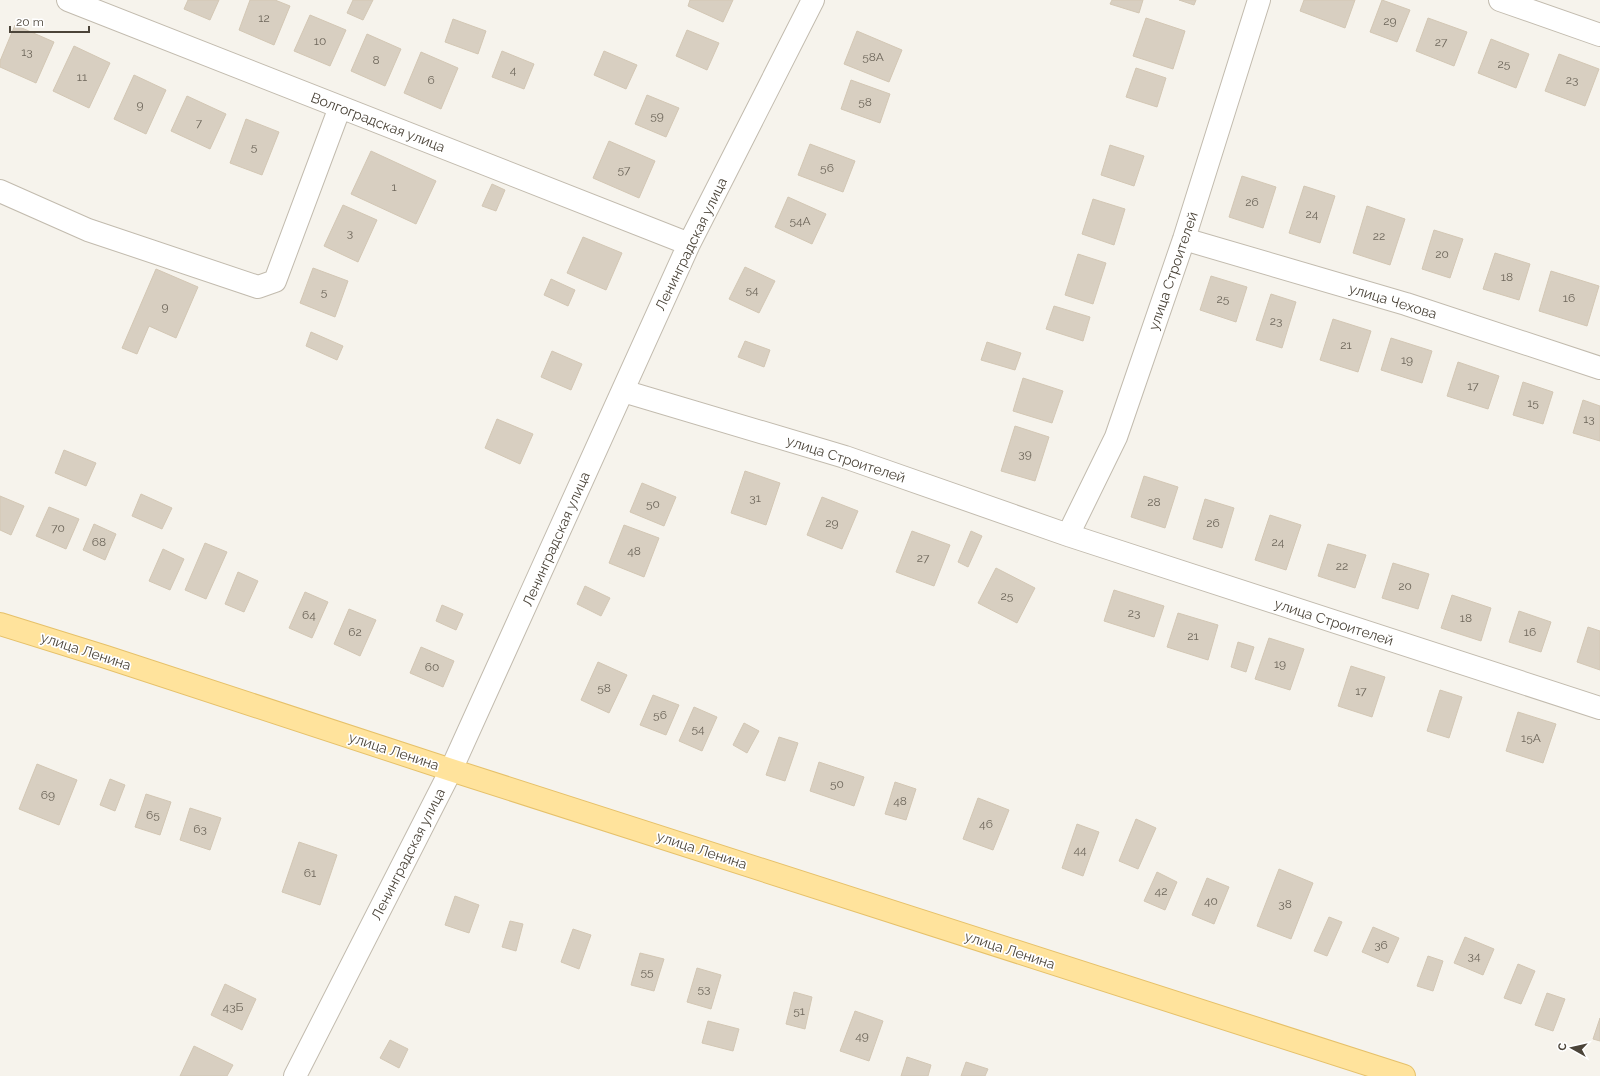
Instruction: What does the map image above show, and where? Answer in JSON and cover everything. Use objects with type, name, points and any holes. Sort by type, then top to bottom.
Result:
[{"type":"main road","name":"улица Ленина","points":[[0,624],[1404,1076]]},
{"type":"street","name":"Волгоградская улица","points":[[68,0],[689,244]]},
{"type":"street","name":"Ленинградская улица","points":[[295,1076],[451,770],[689,244],[813,0]]},
{"type":"street","name":"улица Строителей","points":[[1068,535],[1116,437],[1184,239],[1259,0]]},
{"type":"street","points":[[1500,0],[1600,35]]},
{"type":"street","points":[[0,191],[88,230],[258,287],[274,281],[340,107]]},
{"type":"street","name":"улица Чехова","points":[[1184,239],[1406,304],[1600,368]]},
{"type":"street","name":"улица Строителей","points":[[622,391],[845,457],[1068,535],[1600,708]]},
{"type":"building","points":[[188,0],[219,0],[210,20],[184,9]]},
{"type":"building","points":[[250,0],[275,0],[290,6],[274,45],[239,30]]},
{"type":"building","points":[[353,0],[373,0],[363,20],[347,13]]},
{"type":"building","points":[[690,0],[733,0],[723,22],[688,6]]},
{"type":"building","points":[[1112,0],[1143,0],[1139,13],[1110,4]]},
{"type":"building","points":[[1179,0],[1196,0],[1194,5]]},
{"type":"building","points":[[1304,0],[1355,0],[1345,28],[1300,11]]},
{"type":"building","points":[[1382,0],[1410,10],[1397,42],[1370,32]]},
{"type":"building","points":[[310,15],[346,30],[330,66],[294,51]]},
{"type":"building","points":[[1146,18],[1185,31],[1173,69],[1133,56]]},
{"type":"building","points":[[1428,18],[1467,32],[1454,66],[1416,51]]},
{"type":"building","points":[[453,19],[486,31],[478,54],[445,42]]},
{"type":"building","points":[[15,25],[54,42],[36,83],[0,67],[0,61]]},
{"type":"building","points":[[687,30],[719,43],[707,70],[676,56]]},
{"type":"building","points":[[857,31],[902,50],[889,82],[844,64]]},
{"type":"building","points":[[367,34],[401,49],[385,86],[351,71]]},
{"type":"building","points":[[1491,39],[1529,54],[1516,88],[1478,73]]},
{"type":"building","points":[[74,46],[110,63],[89,108],[53,91]]},
{"type":"building","points":[[502,51],[534,64],[524,89],[492,77]]},
{"type":"building","points":[[604,51],[637,65],[626,89],[594,75]]},
{"type":"building","points":[[421,52],[458,68],[441,109],[404,93]]},
{"type":"building","points":[[1559,54],[1599,69],[1585,106],[1545,91]]},
{"type":"building","points":[[1136,68],[1166,78],[1157,107],[1126,97]]},
{"type":"building","points":[[134,75],[166,90],[146,134],[114,119]]},
{"type":"building","points":[[851,80],[890,94],[880,123],[841,109]]},
{"type":"building","points":[[647,95],[679,108],[666,137],[635,124]]},
{"type":"building","points":[[187,96],[226,114],[210,149],[171,131]]},
{"type":"building","points":[[246,119],[279,132],[262,175],[230,163]]},
{"type":"building","points":[[609,141],[655,161],[639,198],[593,178]]},
{"type":"building","points":[[810,144],[855,161],[843,192],[798,175]]},
{"type":"building","points":[[1110,145],[1144,156],[1134,186],[1101,175]]},
{"type":"building","points":[[371,151],[436,181],[416,224],[351,194]]},
{"type":"building","points":[[1242,176],[1276,187],[1263,228],[1229,217]]},
{"type":"building","points":[[492,184],[505,190],[496,211],[482,206]]},
{"type":"building","points":[[1304,186],[1335,196],[1320,243],[1289,233]]},
{"type":"building","points":[[788,197],[826,214],[812,244],[775,227]]},
{"type":"building","points":[[1093,199],[1125,209],[1114,245],[1082,234]]},
{"type":"building","points":[[343,205],[377,220],[358,262],[324,246]]},
{"type":"building","points":[[1367,206],[1405,219],[1390,265],[1353,253]]},
{"type":"building","points":[[1434,230],[1463,239],[1450,278],[1422,269]]},
{"type":"building","points":[[583,237],[622,253],[606,290],[567,273]]},
{"type":"building","points":[[1495,253],[1530,264],[1519,300],[1483,289]]},
{"type":"building","points":[[1078,254],[1106,263],[1093,304],[1065,295]]},
{"type":"building","points":[[745,267],[775,281],[759,313],[729,299]]},
{"type":"building","points":[[313,268],[348,281],[335,317],[300,303]]},
{"type":"building","points":[[156,269],[198,287],[176,338],[149,326],[137,354],[122,348]]},
{"type":"building","points":[[1551,271],[1599,286],[1587,326],[1539,311]]},
{"type":"building","points":[[1211,276],[1247,287],[1236,322],[1200,310]]},
{"type":"building","points":[[551,279],[575,290],[568,306],[544,295]]},
{"type":"building","points":[[1271,294],[1296,302],[1282,348],[1256,340]]},
{"type":"building","points":[[1054,306],[1090,317],[1083,341],[1046,329]]},
{"type":"building","points":[[1333,319],[1371,331],[1358,372],[1320,360]]},
{"type":"building","points":[[311,332],[343,346],[337,360],[306,346]]},
{"type":"building","points":[[1391,338],[1432,351],[1422,383],[1381,370]]},
{"type":"building","points":[[745,341],[770,350],[764,367],[738,357]]},
{"type":"building","points":[[987,342],[1021,353],[1015,370],[981,360]]},
{"type":"building","points":[[552,351],[582,364],[571,390],[541,377]]},
{"type":"building","points":[[1458,362],[1499,376],[1488,409],[1447,396]]},
{"type":"building","points":[[1023,378],[1063,391],[1052,423],[1013,411]]},
{"type":"building","points":[[1523,382],[1553,392],[1543,424],[1513,415]]},
{"type":"building","points":[[1583,400],[1600,406],[1600,441],[1573,433]]},
{"type":"building","points":[[497,419],[533,434],[520,464],[485,448]]},
{"type":"building","points":[[1015,426],[1049,437],[1035,481],[1001,471]]},
{"type":"building","points":[[64,450],[96,463],[86,486],[55,473]]},
{"type":"building","points":[[745,471],[780,483],[766,525],[731,513]]},
{"type":"building","points":[[1144,476],[1178,487],[1165,528],[1131,517]]},
{"type":"building","points":[[642,483],[676,497],[664,526],[630,512]]},
{"type":"building","points":[[141,494],[172,508],[162,529],[132,516]]},
{"type":"building","points":[[0,496],[24,506],[11,535],[0,530]]},
{"type":"building","points":[[822,497],[858,511],[842,549],[807,535]]},
{"type":"building","points":[[1205,499],[1234,508],[1222,548],[1193,539]]},
{"type":"building","points":[[49,507],[79,519],[66,549],[36,536]]},
{"type":"building","points":[[1270,515],[1301,525],[1286,570],[1255,560]]},
{"type":"building","points":[[94,524],[116,534],[105,560],[83,550]]},
{"type":"building","points":[[624,525],[659,538],[644,577],[609,563]]},
{"type":"building","points":[[912,531],[950,545],[934,586],[896,572]]},
{"type":"building","points":[[971,531],[982,536],[968,567],[958,562]]},
{"type":"building","points":[[205,543],[227,552],[206,599],[185,590]]},
{"type":"building","points":[[1328,544],[1366,555],[1355,588],[1318,576]]},
{"type":"building","points":[[163,549],[184,559],[170,590],[149,581]]},
{"type":"building","points":[[1393,563],[1429,574],[1418,609],[1382,598]]},
{"type":"building","points":[[996,568],[1035,588],[1017,623],[978,603]]},
{"type":"building","points":[[238,572],[258,581],[244,612],[225,604]]},
{"type":"building","points":[[585,586],[610,598],[601,616],[577,604]]},
{"type":"building","points":[[1114,590],[1164,606],[1154,637],[1104,621]]},
{"type":"building","points":[[305,592],[328,602],[312,638],[289,628]]},
{"type":"building","points":[[1452,595],[1491,608],[1481,641],[1441,628]]},
{"type":"building","points":[[442,605],[463,614],[456,630],[436,621]]},
{"type":"building","points":[[349,609],[376,620],[360,656],[334,644]]},
{"type":"building","points":[[1519,611],[1551,622],[1541,652],[1509,642]]},
{"type":"building","points":[[1178,613],[1218,625],[1208,660],[1167,647]]},
{"type":"building","points":[[1588,627],[1600,631],[1600,670],[1577,662]]},
{"type":"building","points":[[1269,638],[1304,649],[1290,690],[1255,679]]},
{"type":"building","points":[[1238,642],[1254,647],[1246,672],[1231,667]]},
{"type":"building","points":[[421,647],[454,661],[443,687],[410,673]]},
{"type":"building","points":[[598,662],[627,675],[609,713],[581,700]]},
{"type":"building","points":[[1351,666],[1385,677],[1372,717],[1338,706]]},
{"type":"building","points":[[1440,690],[1462,697],[1449,738],[1427,731]]},
{"type":"building","points":[[653,695],[679,705],[666,735],[640,725]]},
{"type":"building","points":[[694,707],[717,717],[702,751],[679,741]]},
{"type":"building","points":[[1518,712],[1556,724],[1543,763],[1506,751]]},
{"type":"building","points":[[744,723],[759,731],[747,753],[733,745]]},
{"type":"building","points":[[779,737],[798,743],[785,781],[766,775]]},
{"type":"building","points":[[819,762],[864,777],[854,806],[810,791]]},
{"type":"building","points":[[37,764],[77,780],[59,825],[19,809]]},
{"type":"building","points":[[110,779],[125,785],[115,811],[100,805]]},
{"type":"building","points":[[895,782],[916,789],[906,820],[885,814]]},
{"type":"building","points":[[146,794],[171,802],[160,835],[135,827]]},
{"type":"building","points":[[978,798],[1009,810],[993,850],[963,839]]},
{"type":"building","points":[[190,808],[221,818],[210,850],[180,840]]},
{"type":"building","points":[[1136,819],[1156,828],[1138,869],[1119,861]]},
{"type":"building","points":[[1077,824],[1099,832],[1083,876],[1062,868]]},
{"type":"building","points":[[299,842],[337,855],[320,905],[282,892]]},
{"type":"building","points":[[1279,869],[1313,883],[1291,939],[1257,926]]},
{"type":"building","points":[[1157,872],[1177,882],[1165,910],[1144,901]]},
{"type":"building","points":[[1207,878],[1229,887],[1214,924],[1192,915]]},
{"type":"building","points":[[455,896],[479,905],[469,933],[445,925]]},
{"type":"building","points":[[1329,917],[1342,922],[1327,956],[1314,951]]},
{"type":"building","points":[[510,921],[523,924],[516,951],[502,947]]},
{"type":"building","points":[[1373,927],[1399,938],[1388,963],[1362,952]]},
{"type":"building","points":[[573,929],[591,935],[579,969],[561,962]]},
{"type":"building","points":[[1465,937],[1494,949],[1483,975],[1454,963]]},
{"type":"building","points":[[640,953],[664,959],[654,991],[631,985]]},
{"type":"building","points":[[1428,956],[1443,961],[1433,991],[1417,986]]},
{"type":"building","points":[[1518,964],[1535,971],[1521,1004],[1504,998]]},
{"type":"building","points":[[697,968],[721,975],[711,1009],[687,1002]]},
{"type":"building","points":[[225,984],[256,999],[242,1030],[211,1015]]},
{"type":"building","points":[[794,992],[812,997],[805,1029],[786,1024]]},
{"type":"building","points":[[1547,993],[1565,999],[1553,1031],[1535,1025]]},
{"type":"building","points":[[855,1011],[883,1021],[869,1061],[840,1051]]},
{"type":"building","points":[[1600,1018],[1600,1041],[1593,1039]]},
{"type":"building","points":[[708,1021],[739,1029],[733,1051],[702,1043]]},
{"type":"building","points":[[390,1040],[408,1049],[399,1068],[380,1058]]},
{"type":"building","points":[[194,1046],[233,1065],[227,1076],[180,1076]]},
{"type":"building","points":[[907,1057],[931,1065],[928,1076],[901,1076]]},
{"type":"building","points":[[966,1062],[988,1069],[985,1076],[961,1076]]}]
